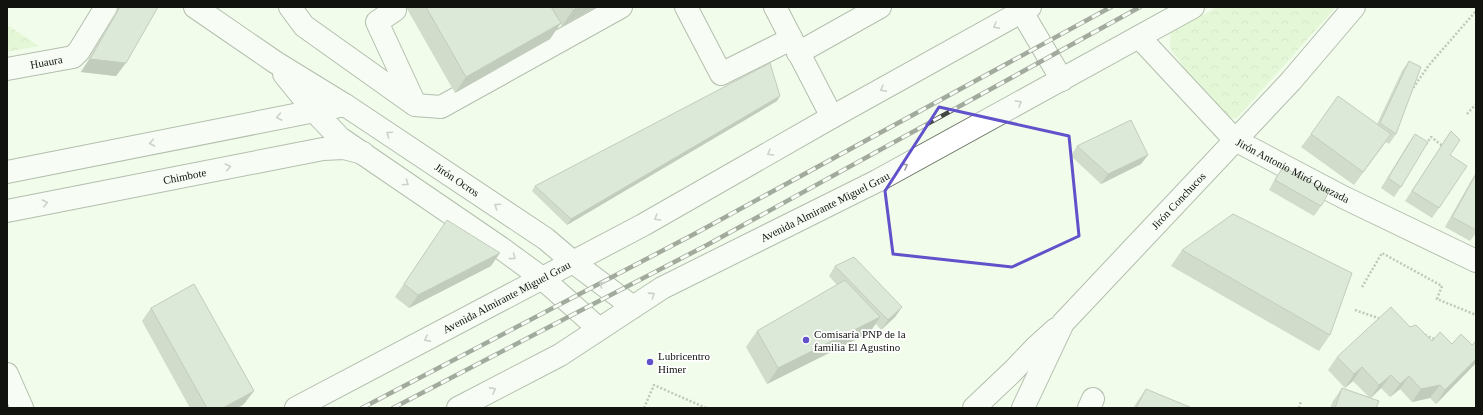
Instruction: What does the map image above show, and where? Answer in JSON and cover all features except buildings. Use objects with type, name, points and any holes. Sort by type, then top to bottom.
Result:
[{"type":"main road","name":"Huaura","points":[[7,70],[73,57],[79,51],[106,7]]},
{"type":"main road","name":"Jirón Ocros","points":[[194,7],[275,62],[345,105],[546,239],[573,262],[633,307]]},
{"type":"main road","points":[[290,7],[304,26],[415,105],[441,107],[621,7]]},
{"type":"main road","points":[[393,7],[395,10],[377,22],[415,105]]},
{"type":"main road","points":[[686,7],[721,74],[795,46],[880,7]]},
{"type":"main road","points":[[775,7],[832,118]]},
{"type":"main road","name":"Avenida Almirante Miguel Grau","points":[[458,408],[560,355],[662,288],[877,181],[1193,7]]},
{"type":"main road","name":"Jirón Conchucos","points":[[1023,408],[1063,323],[1291,81],[1354,7]]},
{"type":"main road","points":[[1026,9],[1062,80]]},
{"type":"main road","name":"Avenida Almirante Miguel Grau","points":[[296,408],[644,226],[1026,9]]},
{"type":"main road","points":[[548,21],[560,41]]},
{"type":"main road","name":"Jirón Antonio Miró Quezada","points":[[1139,37],[1235,140],[1343,197],[1476,262]]},
{"type":"main road","name":"Jirón Ocros","points":[[275,62],[314,111],[340,138],[501,248],[542,278],[599,329]]},
{"type":"main road","points":[[7,172],[345,105]]},
{"type":"main road","name":"Chimbote","points":[[7,210],[323,149],[344,148],[363,153]]},
{"type":"main road","points":[[974,408],[1014,371],[1035,348],[1063,323]]},
{"type":"main road","points":[[7,374],[22,408]]},
{"type":"path","points":[[1409,96],[1428,65],[1476,11]]},
{"type":"path","points":[[1467,114],[1476,104]]},
{"type":"path","points":[[1422,150],[1431,137],[1446,148]]},
{"type":"path","points":[[1362,287],[1382,253],[1442,286],[1437,299],[1476,315]]},
{"type":"path","points":[[1355,310],[1384,320]]},
{"type":"path","points":[[1420,334],[1442,342]]},
{"type":"path","points":[[644,408],[654,385],[706,408]]},
{"type":"path","points":[[1299,408],[1301,401]]},
{"type":"highlighted area","points":[[939,107],[1069,136],[1079,236],[1012,267],[893,254],[885,191]]},
{"type":"green space","points":[[1217,7],[1336,7],[1237,118],[1221,120],[1170,48],[1171,33]]},
{"type":"green space","points":[[7,25],[39,46],[7,52]]},
{"type":"railway","points":[[362,408],[698,232],[1111,7]]},
{"type":"railway","points":[[393,408],[707,245],[1140,7]]},
{"type":"place","name":"Comisaría PNP de la familia El Agustino","points":[[806,340]]},
{"type":"place","name":"Lubricentro Himer","points":[[650,362]]}]
